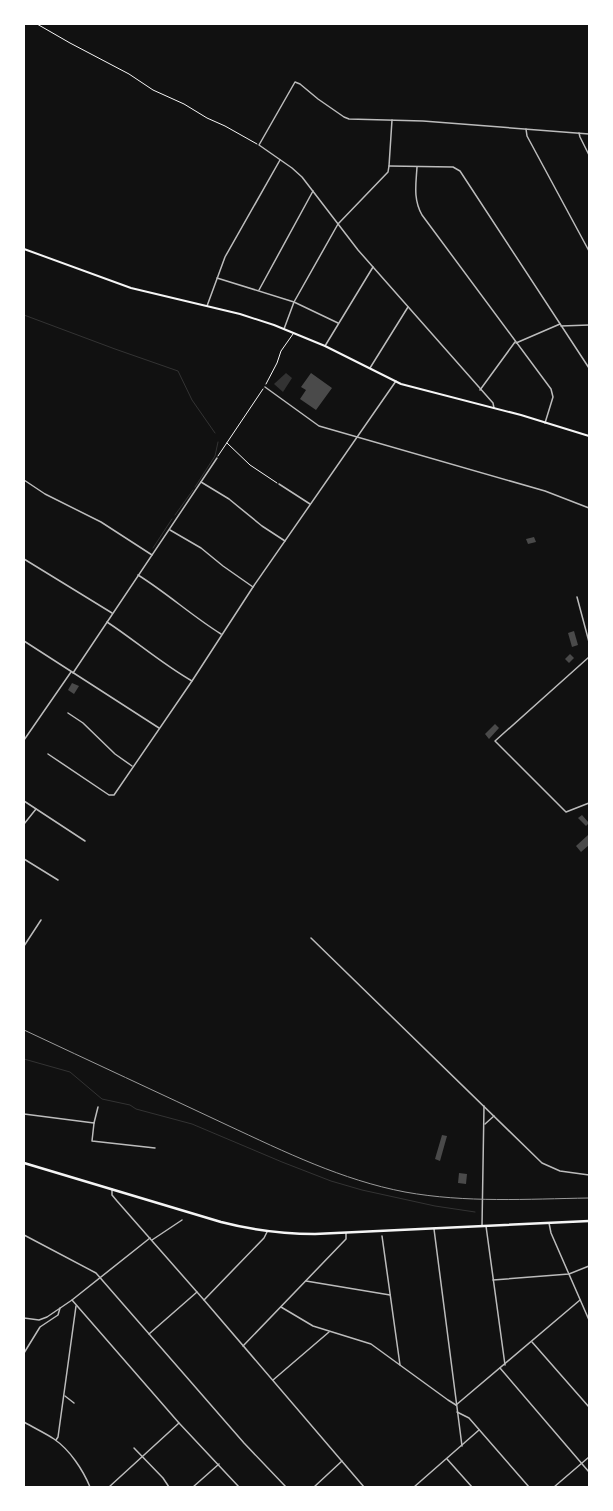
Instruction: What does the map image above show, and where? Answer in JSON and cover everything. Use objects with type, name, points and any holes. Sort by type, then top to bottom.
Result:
[{"type":"main road","points":[[24,249],[131,288],[252,317],[294,332],[396,382],[494,408],[589,436]]},
{"type":"main road","points":[[24,1163],[221,1222],[267,1232],[297,1234],[346,1233],[589,1221]]},
{"type":"street","points":[[494,408],[493,403],[373,267],[298,172],[259,146],[295,82],[300,84],[318,99],[346,118],[359,120],[431,122],[589,134]]},
{"type":"street","points":[[284,329],[294,302],[338,224],[388,172],[392,120]]},
{"type":"street","points":[[526,129],[527,136],[589,251]]},
{"type":"street","points":[[579,133],[589,155]]},
{"type":"street","points":[[206,306],[225,258],[280,160]]},
{"type":"street","points":[[389,166],[453,167],[460,171],[589,368]]},
{"type":"street","points":[[417,166],[415,194],[416,205],[552,392],[552,400],[544,423]]},
{"type":"street","points":[[259,290],[313,191]]},
{"type":"street","points":[[325,346],[373,267]]},
{"type":"street","points":[[217,278],[294,302],[338,323]]},
{"type":"street","points":[[370,368],[408,307]]},
{"type":"street","points":[[480,390],[516,342],[560,325],[589,325]]},
{"type":"street","points":[[48,754],[109,795],[113,795],[192,681],[253,587],[356,437],[396,382]]},
{"type":"street","points":[[265,387],[319,426],[545,491],[589,508]]},
{"type":"street","points":[[24,740],[170,530],[217,458]]},
{"type":"street","points":[[24,480],[45,494],[101,522],[152,555]]},
{"type":"street","points":[[201,482],[229,499],[262,526],[285,541]]},
{"type":"street","points":[[279,484],[310,504]]},
{"type":"street","points":[[170,530],[202,548],[223,566],[253,587]]},
{"type":"street","points":[[24,559],[112,613]]},
{"type":"street","points":[[138,575],[164,591],[193,616],[222,634]]},
{"type":"street","points":[[577,597],[589,642]]},
{"type":"street","points":[[107,622],[127,635],[169,667],[192,681]]},
{"type":"street","points":[[24,641],[159,728]]},
{"type":"street","points":[[589,658],[495,741],[566,812],[589,803]]},
{"type":"street","points":[[68,713],[83,723],[115,754],[133,766]]},
{"type":"street","points":[[24,801],[85,841]]},
{"type":"street","points":[[24,824],[36,809]]},
{"type":"street","points":[[24,859],[58,880]]},
{"type":"street","points":[[24,946],[41,920]]},
{"type":"street","points":[[311,938],[542,1163],[560,1171],[589,1175]]},
{"type":"street","points":[[482,1226],[484,1106]]},
{"type":"street","points":[[98,1107],[92,1141],[156,1148]]},
{"type":"street","points":[[24,1114],[94,1123]]},
{"type":"street","points":[[484,1124],[494,1116]]},
{"type":"street","points":[[112,1189],[114,1198],[204,1300],[364,1487]]},
{"type":"street","points":[[152,1240],[182,1220]]},
{"type":"street","points":[[549,1223],[551,1233],[589,1320]]},
{"type":"street","points":[[486,1226],[505,1365]]},
{"type":"street","points":[[434,1229],[462,1446]]},
{"type":"street","points":[[204,1300],[264,1238],[267,1232]]},
{"type":"street","points":[[243,1346],[346,1239],[346,1233]]},
{"type":"street","points":[[24,1235],[96,1273],[244,1443],[286,1487]]},
{"type":"street","points":[[382,1236],[400,1365]]},
{"type":"street","points":[[24,1318],[42,1319],[60,1308],[150,1238]]},
{"type":"street","points":[[493,1280],[569,1274],[589,1266]]},
{"type":"street","points":[[306,1281],[390,1295]]},
{"type":"street","points":[[149,1334],[197,1292]]},
{"type":"street","points":[[72,1300],[179,1423],[239,1487]]},
{"type":"street","points":[[456,1405],[580,1300]]},
{"type":"street","points":[[56,1440],[58,1437],[76,1306]]},
{"type":"street","points":[[281,1307],[309,1324],[371,1344],[456,1405]]},
{"type":"street","points":[[24,1353],[40,1327],[58,1315],[60,1308]]},
{"type":"street","points":[[273,1380],[330,1331]]},
{"type":"street","points":[[532,1342],[589,1407]]},
{"type":"street","points":[[500,1368],[589,1472]]},
{"type":"street","points":[[64,1396],[74,1403]]},
{"type":"street","points":[[457,1412],[467,1417],[529,1487]]},
{"type":"street","points":[[24,1422],[56,1440],[84,1473],[90,1487]]},
{"type":"street","points":[[109,1487],[179,1423]]},
{"type":"street","points":[[414,1487],[417,1486],[479,1430]]},
{"type":"street","points":[[134,1448],[163,1478],[169,1487]]},
{"type":"street","points":[[554,1487],[589,1456]]},
{"type":"street","points":[[447,1459],[472,1487]]},
{"type":"street","points":[[314,1487],[342,1461]]},
{"type":"street","points":[[194,1487],[218,1464]]},
{"type":"path","points":[[37,24],[129,74],[153,90],[184,104],[209,119],[226,126],[259,146]]},
{"type":"path","points":[[217,458],[265,387],[281,351],[294,332]]},
{"type":"path","points":[[226,443],[250,466],[279,484]]},
{"type":"shaded area","points":[[286,373],[292,378],[283,392],[274,384]]},
{"type":"building","points":[[311,373],[332,388],[316,410],[300,399],[306,390],[301,387]]},
{"type":"building","points":[[534,537],[536,542],[528,544],[526,539]]},
{"type":"building","points":[[574,631],[578,645],[572,647],[568,633]]},
{"type":"building","points":[[570,654],[574,658],[569,663],[565,659]]},
{"type":"building","points":[[72,683],[79,686],[74,694],[68,690]]},
{"type":"building","points":[[495,724],[499,728],[489,739],[485,734]]},
{"type":"building","points":[[582,815],[589,823],[586,826],[578,818]]},
{"type":"building","points":[[588,835],[589,845],[581,852],[576,846]]},
{"type":"building","points":[[442,1135],[447,1136],[440,1161],[435,1159]]},
{"type":"building","points":[[459,1173],[467,1174],[466,1184],[458,1183]]},
{"type":"waterway","points":[[24,315],[178,371],[192,400],[215,433]]},
{"type":"waterway","points":[[195,487],[215,456],[218,442]]},
{"type":"waterway","points":[[175,515],[193,490]]},
{"type":"waterway","points":[[153,548],[172,519]]},
{"type":"waterway","points":[[24,1059],[70,1072],[102,1099],[130,1105],[136,1109],[192,1124],[331,1181],[362,1190],[435,1206],[475,1212]]},
{"type":"railway","points":[[24,1030],[270,1145],[336,1173],[382,1187],[405,1192],[451,1198],[497,1200],[589,1198]]}]
